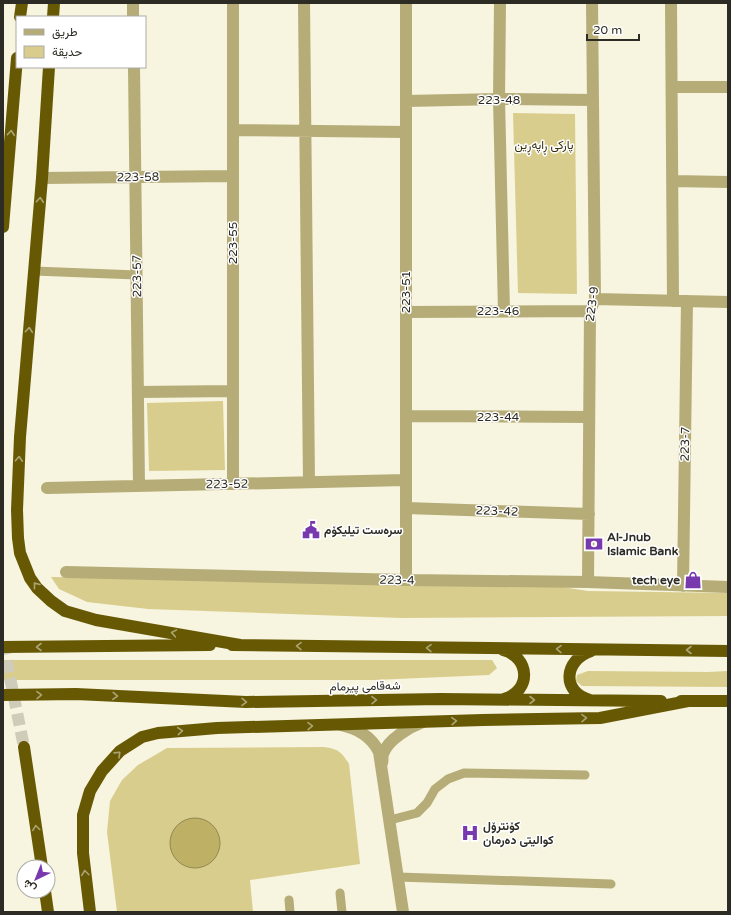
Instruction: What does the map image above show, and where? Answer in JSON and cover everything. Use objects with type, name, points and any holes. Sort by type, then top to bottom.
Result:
[{"type":"highway","points":[[20,16],[22,3]]},
{"type":"highway","points":[[53,16],[54,3]]},
{"type":"highway","points":[[3,227],[16,68]]},
{"type":"highway","points":[[49,68],[42,178],[20,430],[17,510],[20,553],[30,578],[37,588],[65,611],[96,620],[240,645]]},
{"type":"highway","points":[[3,647],[240,645],[728,651]]},
{"type":"highway","points":[[497,700],[508,698],[515,694],[522,685],[524,677],[523,665],[518,658],[512,653],[498,649]]},
{"type":"highway","points":[[591,700],[579,695],[573,689],[570,678],[570,670],[576,659],[582,654],[594,650]]},
{"type":"highway","name":"شەقامی پیرمام","points":[[3,696],[76,694],[246,702],[441,699],[728,702]]},
{"type":"highway","points":[[90,912],[83,853],[83,815],[90,791],[102,771],[120,751],[142,737],[158,733],[217,728],[600,718],[688,701]]},
{"type":"highway","points":[[24,747],[41,859]]},
{"type":"highway","points":[[46,899],[48,912]]},
{"type":"street","points":[[133,3],[133,16]]},
{"type":"street","name":"223-55","points":[[233,3],[233,484]]},
{"type":"street","points":[[304,3],[309,482]]},
{"type":"street","name":"223-51","points":[[406,3],[406,580]]},
{"type":"street","points":[[500,3],[499,99],[504,311]]},
{"type":"street","name":"223-9","points":[[588,582],[590,311],[595,299],[592,3]]},
{"type":"street","points":[[671,3],[673,301]]},
{"type":"street","name":"223-57","points":[[134,68],[139,486]]},
{"type":"street","points":[[672,87],[728,87]]},
{"type":"street","name":"223-48","points":[[406,101],[499,99],[593,100]]},
{"type":"street","points":[[233,130],[406,132]]},
{"type":"street","name":"223-58","points":[[42,178],[233,176]]},
{"type":"street","points":[[672,181],[728,182]]},
{"type":"street","points":[[595,299],[728,302]]},
{"type":"street","name":"223-7","points":[[684,586],[687,301]]},
{"type":"street","name":"223-46","points":[[406,312],[590,311]]},
{"type":"street","points":[[138,392],[233,391]]},
{"type":"street","name":"223-44","points":[[406,416],[589,417]]},
{"type":"street","name":"223-52","points":[[47,488],[406,480]]},
{"type":"street","name":"223-42","points":[[406,508],[588,514]]},
{"type":"street","name":"223-4","points":[[66,572],[406,580],[588,582],[728,587]]},
{"type":"street","points":[[382,764],[383,753],[388,745],[410,727],[424,722]]},
{"type":"street","points":[[340,725],[353,728],[365,734],[376,745],[379,752],[403,912]]},
{"type":"lane","points":[[34,271],[136,275]]},
{"type":"lane","points":[[390,820],[417,813],[435,789],[448,779],[464,773],[585,775]]},
{"type":"lane","points":[[398,877],[611,884]]},
{"type":"lane","points":[[340,893],[342,912]]},
{"type":"lane","points":[[289,900],[290,912]]},
{"type":"green space","name":"پارکی ڕاپەڕین","points":[[513,113],[575,114],[577,294],[518,293]]},
{"type":"green space","points":[[223,401],[225,470],[149,471],[147,403]]},
{"type":"green space","points":[[51,577],[415,581],[562,587],[588,591],[728,593],[728,616],[402,618],[148,609],[87,602],[59,589]]},
{"type":"green space","points":[[3,660],[492,660],[497,668],[489,675],[374,680],[3,680]]},
{"type":"green space","points":[[588,671],[728,671],[728,687],[582,686],[576,681],[577,675]]},
{"type":"green space","points":[[324,747],[339,752],[349,764],[360,864],[250,880],[253,912],[117,912],[107,832],[110,801],[122,780],[138,765],[167,748]]},
{"type":"shaded area","points":[[195,818],[209,822],[216,829],[220,843],[216,857],[209,864],[195,868],[181,864],[174,857],[170,843],[174,829],[181,822]]},
{"type":"tunnel","points":[[3,643],[24,747]]},
{"type":"place","name":"سره‌ست تیلیکۆم","points":[[311,530]]},
{"type":"place","name":"Al-Jnub Islamic Bank","points":[[594,544]]},
{"type":"place","name":"tech eye","points":[[693,580]]},
{"type":"place","name":"کۆنترۆل کوالیتی دەرمان","points":[[470,833]]}]
